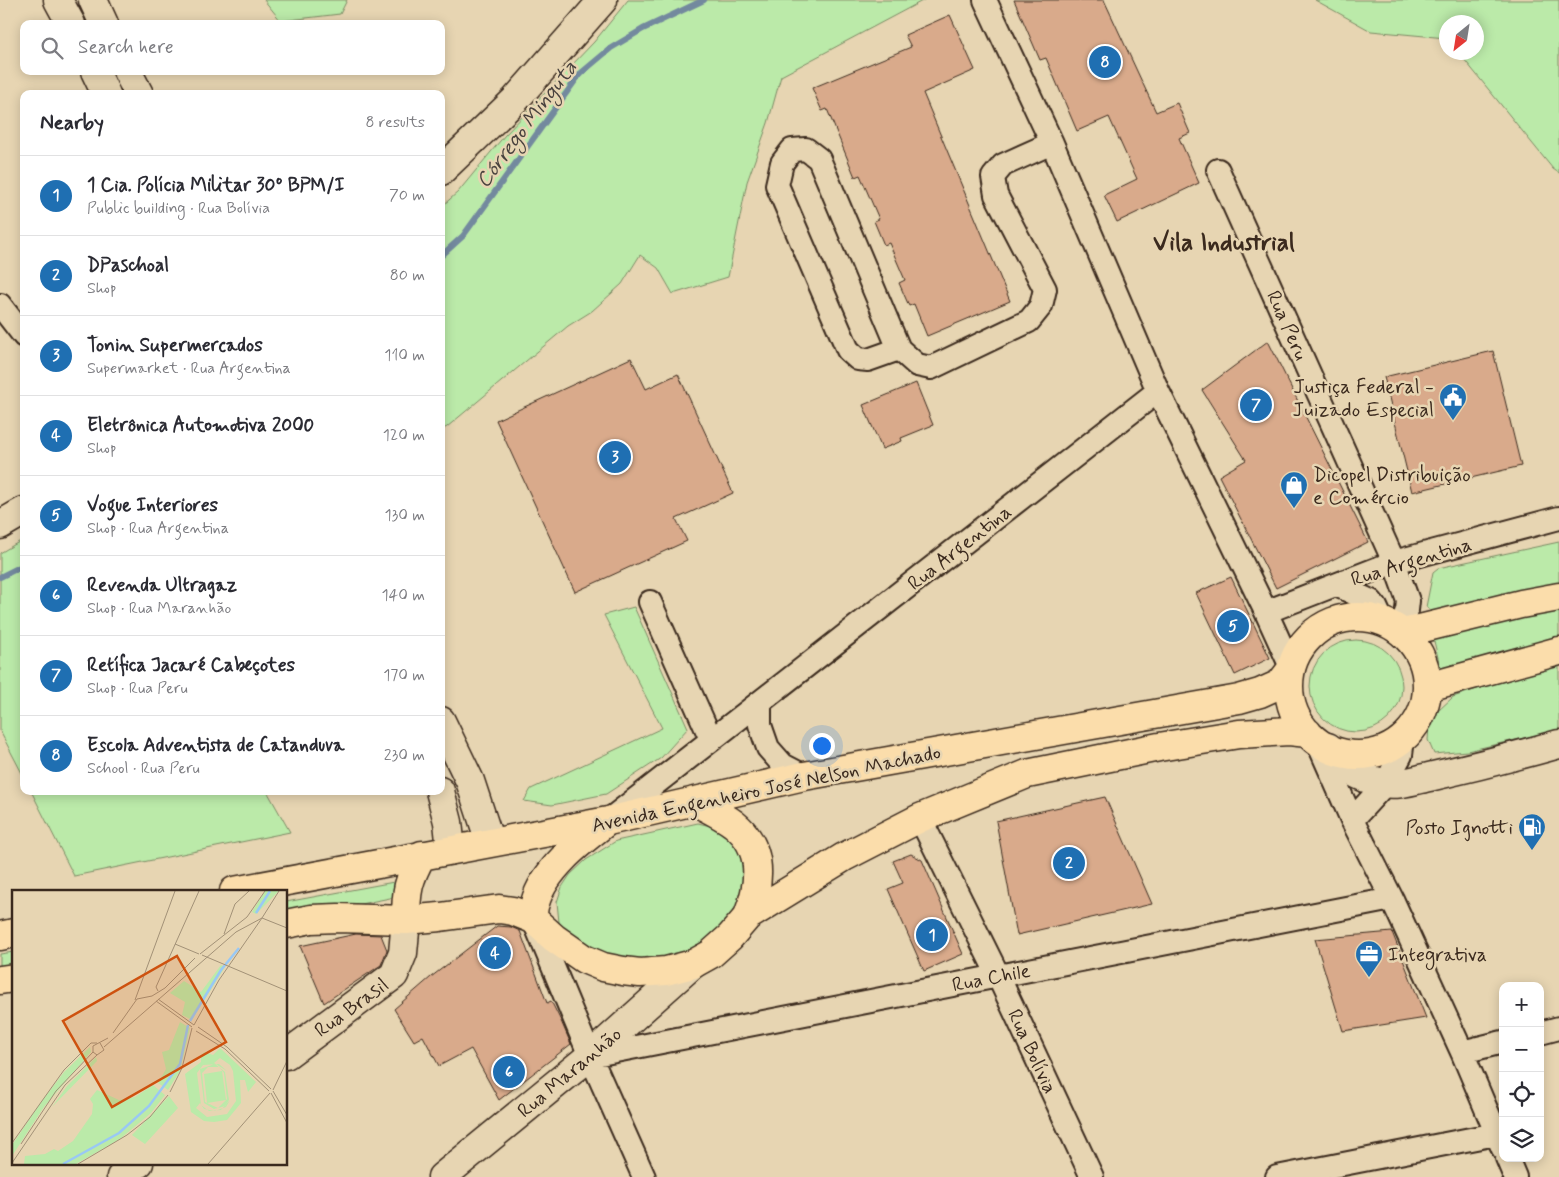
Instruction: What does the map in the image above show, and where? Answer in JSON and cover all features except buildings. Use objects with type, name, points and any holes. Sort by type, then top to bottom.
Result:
[{"type":"main road","points":[[1395,628],[1559,597]]},
{"type":"main road","points":[[288,924],[320,918],[361,917],[406,920],[499,909],[513,911],[533,919],[554,938],[584,958],[603,967],[623,972],[640,972],[666,971],[693,964],[711,954],[730,937],[748,916],[844,857],[920,818],[1028,774],[1159,747],[1239,734],[1289,731],[1344,753],[1361,755],[1377,752],[1394,745],[1408,735],[1419,721],[1426,704],[1428,687],[1426,668],[1419,651],[1395,628],[1366,616],[1349,616],[1319,628],[1297,652],[1291,669],[1289,687],[1292,708],[1318,741]]},
{"type":"main road","points":[[1428,687],[1559,651]]},
{"type":"main road","name":"Avenida Engenheiro José Nelson Machado","points":[[239,890],[608,821],[804,776],[1239,699],[1260,694],[1280,684],[1291,669]]},
{"type":"main road","points":[[694,801],[735,825],[754,850],[758,876],[755,896],[748,916]]},
{"type":"main road","points":[[533,919],[534,904],[549,875],[578,844],[608,821]]},
{"type":"main road","points":[[406,920],[407,889],[412,873],[422,855]]},
{"type":"street","points":[[58,0],[69,20]]},
{"type":"street","points":[[93,0],[102,20]]},
{"type":"street","points":[[445,167],[515,100],[603,0]]},
{"type":"street","points":[[985,0],[1052,143],[1158,391],[1266,612],[1291,669]]},
{"type":"street","points":[[97,75],[104,90]]},
{"type":"street","points":[[129,75],[137,90]]},
{"type":"street","points":[[899,349],[868,360],[858,359],[848,350],[776,185],[782,163],[792,150],[806,149],[819,159],[899,349],[917,365],[931,368],[1029,321],[1042,306],[1045,289],[996,195],[994,177],[1003,165],[1052,143]]},
{"type":"street","name":"Rua Peru","points":[[1218,170],[1394,562],[1408,601],[1407,610],[1395,628]]},
{"type":"street","points":[[0,305],[20,331]]},
{"type":"street","name":"Rua Argentina","points":[[608,821],[1158,391]]},
{"type":"street","points":[[0,525],[20,513]]},
{"type":"street","name":"Rua Argentina","points":[[1266,612],[1394,562],[1559,518]]},
{"type":"street","points":[[1336,585],[1371,601],[1395,628]]},
{"type":"street","points":[[650,602],[712,739]]},
{"type":"street","points":[[760,703],[760,726],[768,748],[783,765],[804,776]]},
{"type":"street","points":[[445,729],[470,781],[490,842]]},
{"type":"street","points":[[1352,820],[1385,784],[1401,755],[1403,739]]},
{"type":"street","points":[[1318,741],[1347,769],[1358,776],[1385,784],[1398,784],[1459,771],[1559,744]]},
{"type":"street","points":[[1277,1177],[1499,1142],[1462,1052],[1392,899],[1352,820],[1318,741]]},
{"type":"street","points":[[441,795],[448,822],[451,850]]},
{"type":"street","name":"Rua Bolívia","points":[[920,818],[998,975],[1092,1177]]},
{"type":"street","name":"Rua Chile","points":[[590,1056],[1392,899]]},
{"type":"street","points":[[533,919],[590,1056],[644,1177]]},
{"type":"street","name":"Rua Brasil","points":[[288,1054],[394,975],[403,953],[406,920]]},
{"type":"street","name":"Rua Maranhão","points":[[442,1177],[590,1056],[693,964]]},
{"type":"street","points":[[1544,1032],[1559,1028]]},
{"type":"street","points":[[1462,1052],[1499,1043]]},
{"type":"street","points":[[1509,1162],[1515,1177]]},
{"type":"street","points":[[120,1177],[138,1164]]},
{"type":"green space","points":[[264,0],[347,0],[340,14],[280,20]]},
{"type":"green space","points":[[628,0],[924,0],[781,76],[768,123],[747,182],[728,277],[673,294],[658,268],[640,255],[622,284],[592,311],[568,326],[445,428],[445,203],[458,192],[505,135],[594,42]]},
{"type":"green space","points":[[1315,0],[1559,0],[1559,173],[1553,169],[1465,60],[1484,60],[1484,15],[1439,15],[1439,37],[1371,31]]},
{"type":"green space","points":[[20,541],[20,769],[0,731],[0,553]]},
{"type":"green space","points":[[1559,542],[1559,586],[1432,612],[1426,607],[1433,572],[1438,568]]},
{"type":"green space","points":[[634,607],[688,728],[661,758],[606,794],[552,805],[524,801],[531,789],[662,728],[604,615]]},
{"type":"green space","points":[[1559,609],[1559,637],[1441,670],[1432,633]]},
{"type":"green space","points":[[1347,640],[1365,640],[1382,647],[1395,660],[1402,677],[1402,695],[1395,712],[1382,725],[1365,732],[1347,732],[1330,725],[1317,712],[1310,695],[1310,677],[1317,660],[1330,647]]},
{"type":"green space","points":[[1559,665],[1559,730],[1467,751],[1434,754],[1428,740],[1429,726],[1438,711],[1453,697]]},
{"type":"green space","points":[[33,795],[269,795],[290,832],[74,876]]},
{"type":"green space","points":[[698,823],[723,829],[749,863],[744,914],[698,954],[634,967],[574,940],[559,922],[557,902],[562,887],[570,875],[586,860],[616,841]]},
{"type":"green space","points":[[394,882],[395,897],[288,919],[288,902]]},
{"type":"green space","points":[[12,952],[12,973],[0,976],[0,954]]},
{"type":"waterway","name":"Córrego Minguta","points":[[445,252],[463,236],[580,74],[611,48],[643,29],[704,0]]},
{"type":"waterway","name":"Córrego Minguta","points":[[0,577],[20,567]]},
{"type":"place","name":"Escola Adventista de Catanduva","points":[[1105,62]]},
{"type":"place","name":"Retífica Jacaré Cabeçotes","points":[[1256,405]]},
{"type":"place","name":"Justiça Federal - Juizado Especial","points":[[1453,421]]},
{"type":"place","name":"Tonin Supermercados","points":[[615,457]]},
{"type":"place","name":"Dicopel Distribuição e Comércio","points":[[1294,509]]},
{"type":"place","name":"Vogue Interiores","points":[[1233,626]]},
{"type":"place","name":"Posto Ignotti","points":[[1532,851]]},
{"type":"place","name":"DPaschoal","points":[[1069,863]]},
{"type":"place","name":"1 Cia. Polícia Militar 30º BPM/I","points":[[932,935]]},
{"type":"place","name":"Eletrônica Automotiva 2000","points":[[495,953]]},
{"type":"place","name":"Integrativa","points":[[1369,978]]},
{"type":"place","name":"Revenda Ultragaz","points":[[509,1072]]},
{"type":"district","name":"Vila Industrial","points":[[1224,241]]}]
